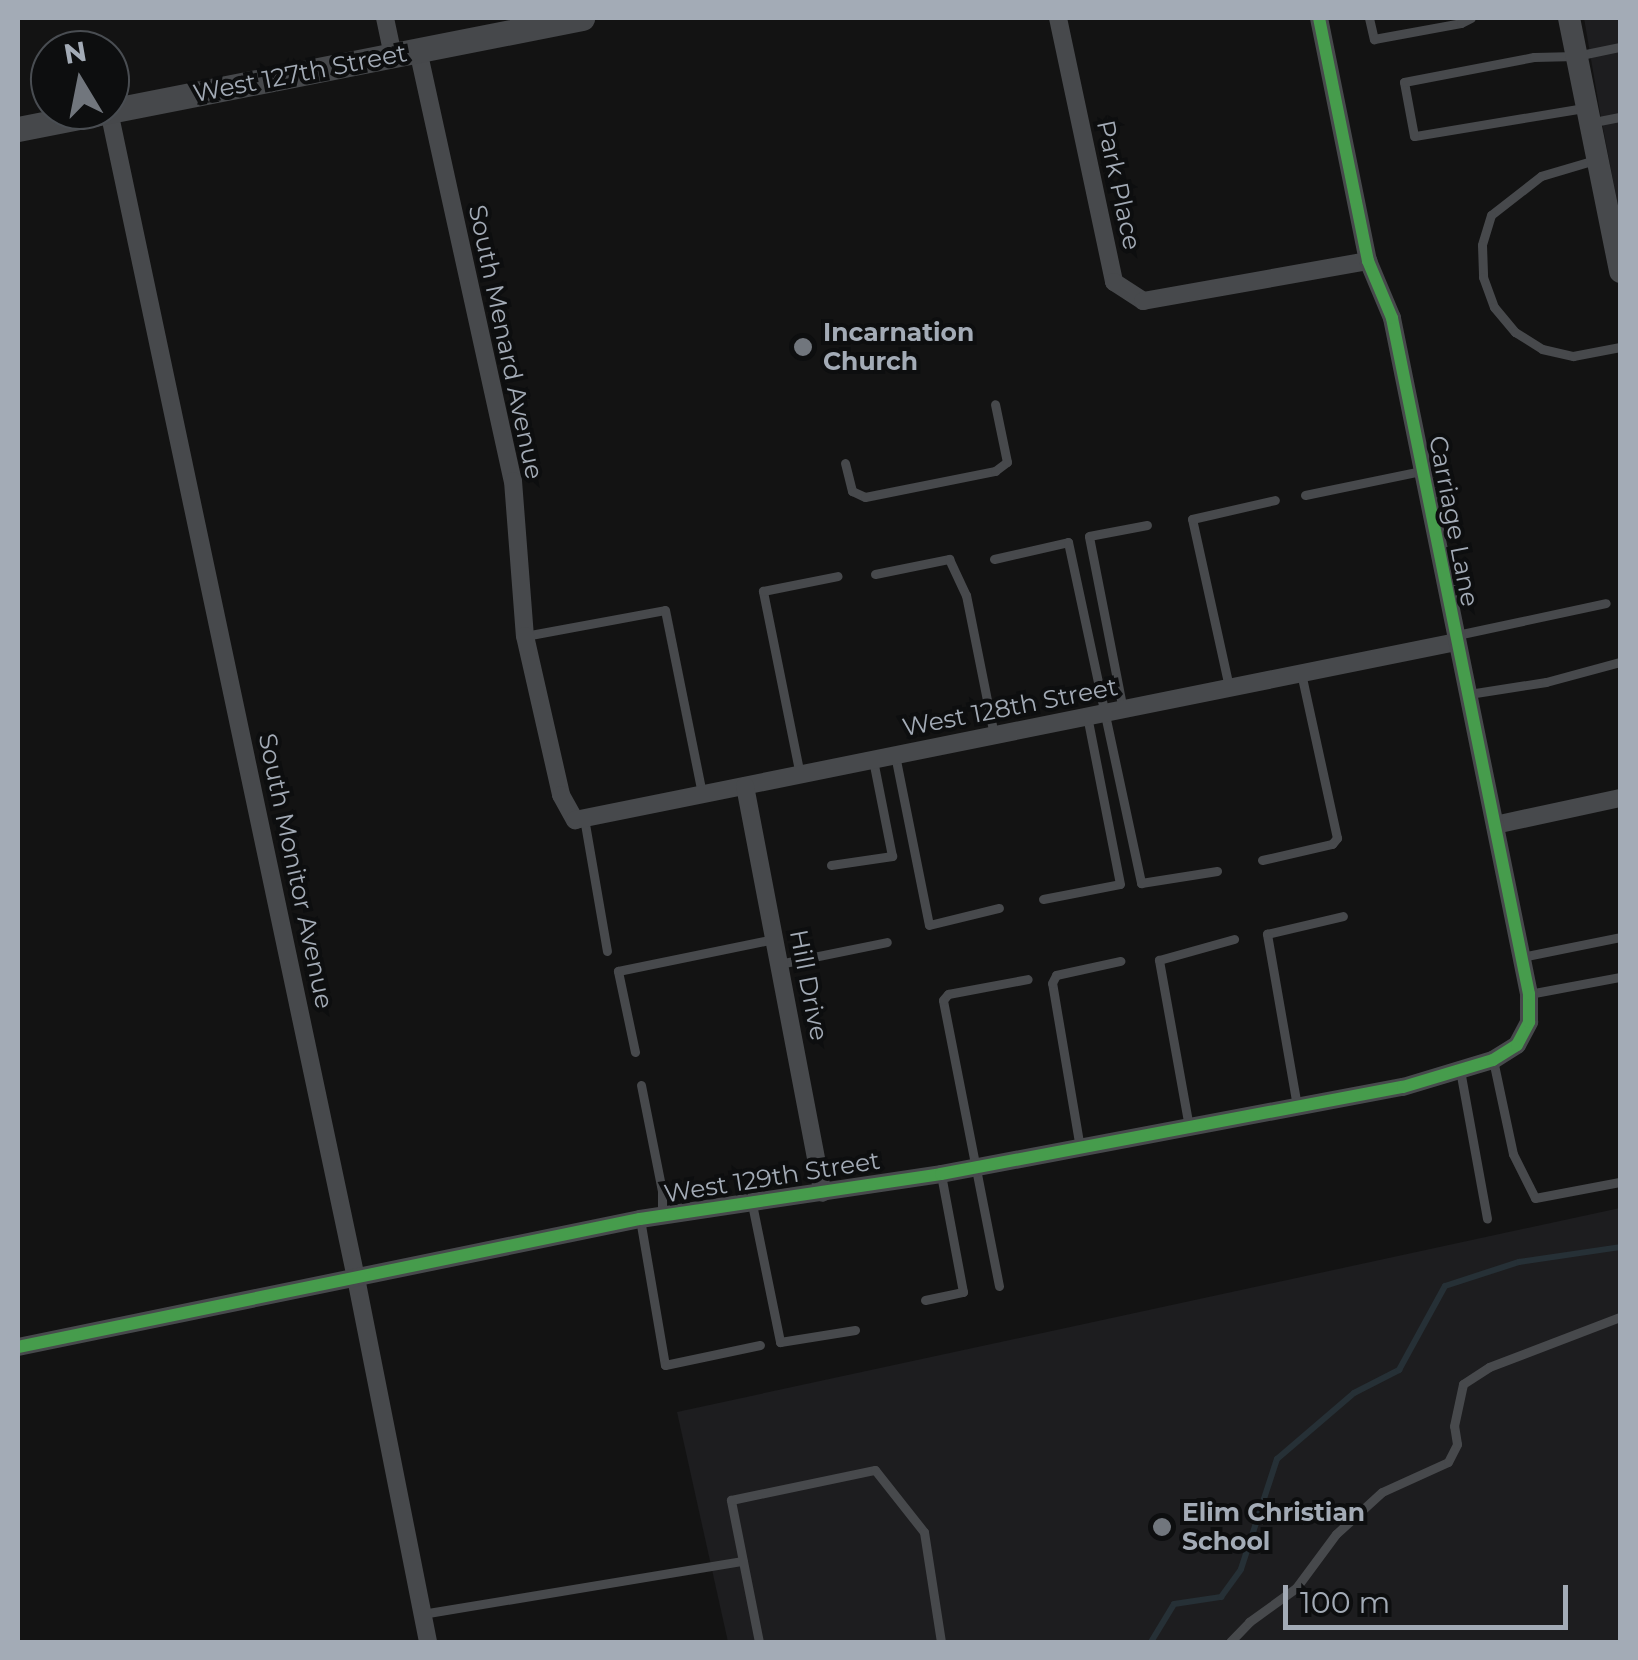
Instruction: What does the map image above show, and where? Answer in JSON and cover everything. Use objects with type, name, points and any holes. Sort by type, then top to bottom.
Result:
[{"type":"main road","name":"West 127th Street","points":[[130,106],[582,18]]},
{"type":"street","name":"South Menard Avenue","points":[[385,18],[405,52],[510,464],[525,636],[562,795],[579,819]]},
{"type":"street","name":"Park Place","points":[[1058,18],[1114,282],[1143,301],[1368,261]]},
{"type":"street","name":"Carriage Lane","points":[[1319,18],[1368,261],[1392,318],[1522,957],[1532,1009],[1524,1036]]},
{"type":"street","points":[[1568,18],[1598,160],[1612,186],[1620,272]]},
{"type":"street","name":"South Monitor Avenue","points":[[114,130],[356,1278],[428,1642]]},
{"type":"street","name":"West 128th Street","points":[[579,819],[1455,639]]},
{"type":"street","name":"Hill Drive","points":[[746,786],[823,1193]]},
{"type":"street","points":[[1495,825],[1620,798]]},
{"type":"street","name":"West 129th Street","points":[[18,1346],[640,1219],[976,1168],[1403,1086],[1493,1060],[1524,1036]]},
{"type":"lane","points":[[1370,18],[1374,39],[1461,24],[1471,18]]},
{"type":"lane","points":[[1620,48],[1576,56],[1534,57],[1404,82],[1414,136],[1588,115],[1620,117]]},
{"type":"lane","points":[[1598,160],[1540,176],[1491,215],[1482,246],[1483,277],[1494,307],[1515,332],[1542,349],[1573,356],[1620,347]]},
{"type":"lane","points":[[845,463],[852,490],[865,497],[995,471],[1008,462],[995,404]]},
{"type":"lane","points":[[1305,494],[1421,471]]},
{"type":"lane","points":[[1229,688],[1192,520],[1274,500]]},
{"type":"lane","points":[[1147,525],[1089,536],[1141,884],[1218,872]]},
{"type":"lane","points":[[994,559],[1068,542],[1115,711]]},
{"type":"lane","points":[[876,574],[949,559],[966,595],[994,736]]},
{"type":"lane","points":[[800,775],[763,591],[838,576]]},
{"type":"lane","points":[[1455,639],[1606,603]]},
{"type":"lane","points":[[525,636],[665,610],[702,794]]},
{"type":"lane","points":[[1467,695],[1620,662]]},
{"type":"lane","points":[[1262,860],[1332,844],[1336,838],[1301,673]]},
{"type":"lane","points":[[1043,900],[1120,884],[1087,716]]},
{"type":"lane","points":[[895,756],[929,925],[999,908]]},
{"type":"lane","points":[[831,866],[892,856],[874,760]]},
{"type":"lane","points":[[579,819],[607,951]]},
{"type":"lane","points":[[1298,1106],[1267,934],[1343,916]]},
{"type":"lane","points":[[1522,957],[1620,937]]},
{"type":"lane","points":[[635,1052],[618,971],[774,939]]},
{"type":"lane","points":[[1188,1127],[1158,960],[1234,939]]},
{"type":"lane","points":[[779,964],[888,942]]},
{"type":"lane","points":[[1080,1148],[1052,983],[1056,975],[1120,962]]},
{"type":"lane","points":[[1529,994],[1620,977]]},
{"type":"lane","points":[[999,1286],[943,1000],[948,994],[1028,979]]},
{"type":"lane","points":[[1493,1060],[1512,1154],[1535,1198],[1620,1182]]},
{"type":"lane","points":[[1459,1067],[1487,1219]]},
{"type":"lane","points":[[642,1086],[662,1191],[662,1217]]},
{"type":"lane","points":[[925,1300],[964,1292],[941,1174]]},
{"type":"lane","points":[[752,1204],[780,1342],[855,1330]]},
{"type":"lane","points":[[640,1219],[665,1365],[760,1345]]},
{"type":"lane","points":[[1230,1642],[1249,1622],[1296,1588],[1336,1534],[1382,1492],[1448,1462],[1457,1444],[1454,1426],[1463,1384],[1489,1367],[1620,1317]]},
{"type":"lane","points":[[760,1642],[731,1500],[875,1470],[924,1532],[941,1642]]},
{"type":"lane","points":[[422,1614],[743,1561]]},
{"type":"shaded area","points":[[1584,18],[1620,18],[1620,217],[1600,112]]},
{"type":"shaded area","name":"Elim Christian School","points":[[1620,1208],[1620,1642],[728,1642],[677,1412]]},
{"type":"waterway","points":[[1151,1642],[1174,1604],[1221,1597],[1241,1569],[1277,1459],[1354,1393],[1399,1370],[1445,1286],[1519,1262],[1620,1247]]},
{"type":"cycle path","points":[[18,1347],[640,1219],[941,1174],[1403,1087],[1493,1060],[1517,1045],[1529,1022],[1529,994],[1392,318],[1368,261],[1319,18]]},
{"type":"place","name":"Incarnation Church","points":[[803,347]]},
{"type":"place","name":"Elim Christian School","points":[[1162,1527]]}]
